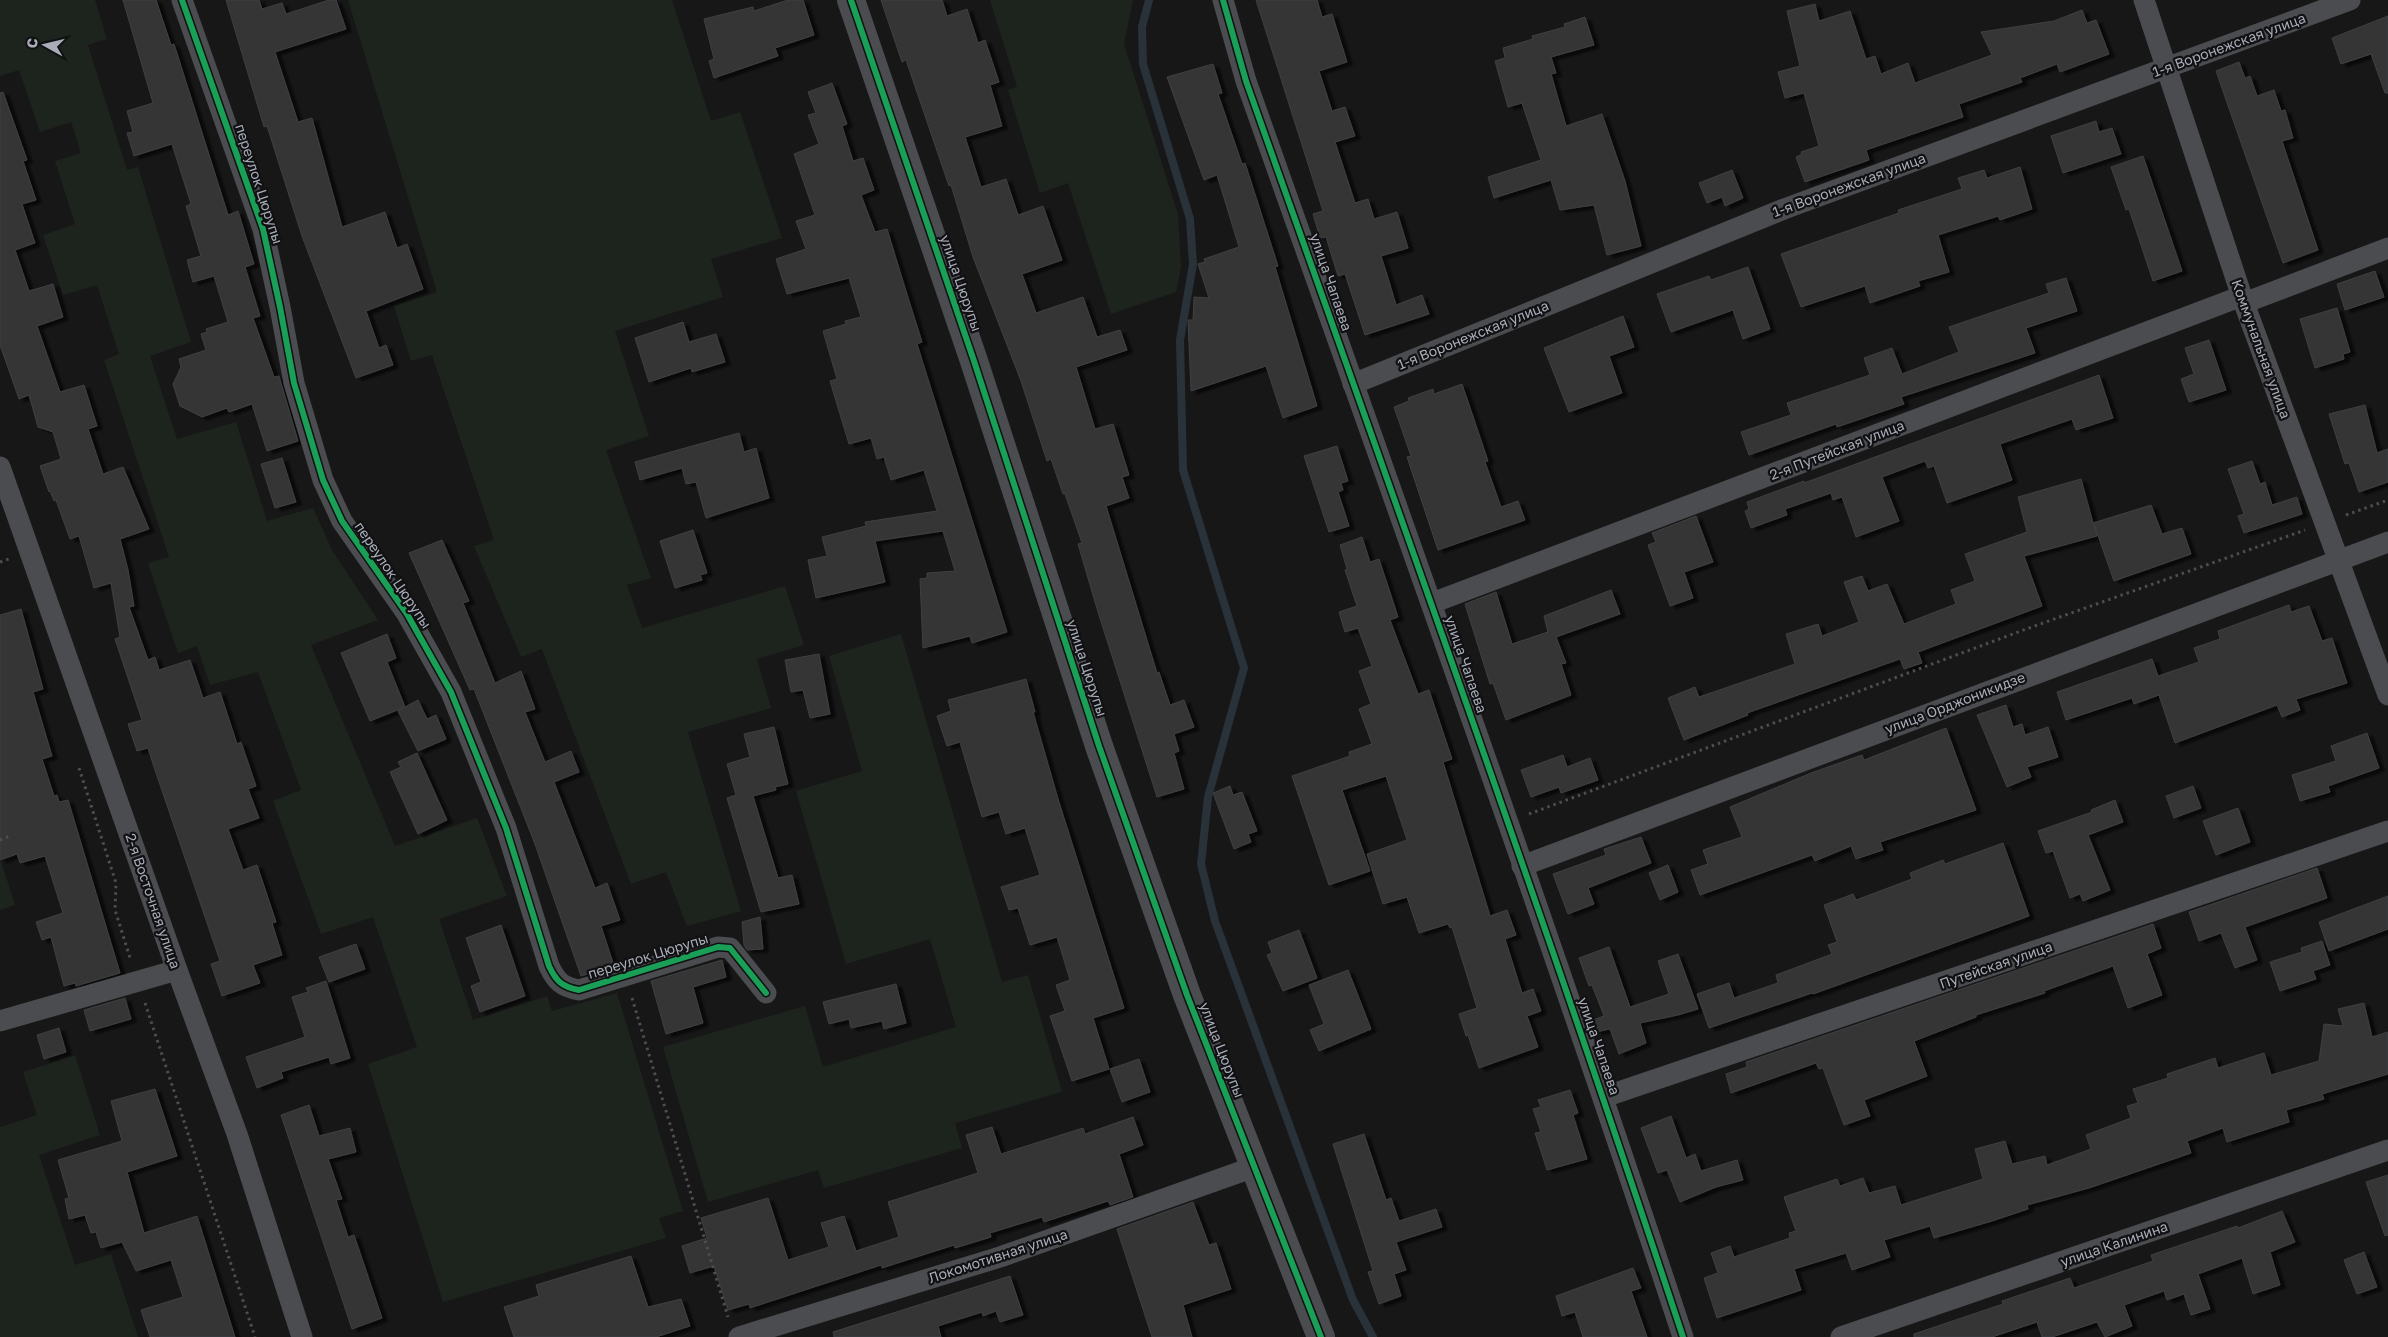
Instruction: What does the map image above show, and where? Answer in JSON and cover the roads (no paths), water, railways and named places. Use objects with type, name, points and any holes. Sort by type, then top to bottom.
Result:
[{"type":"street","name":"переулок Цюрупы","points":[[182,0],[263,228],[294,383],[323,480],[342,521],[406,614],[450,692],[506,828],[549,966],[556,981],[566,988],[579,990],[718,947],[730,948],[766,993]]},
{"type":"street","name":"улица Цюрупы","points":[[851,0],[974,361],[1099,746],[1187,995],[1321,1337]]},
{"type":"street","name":"улица Чапаева","points":[[1223,0],[1246,81],[1432,603],[1604,1097],[1683,1337]]},
{"type":"street","name":"Коммунальная улица","points":[[2144,0],[2243,300],[2388,695]]},
{"type":"street","name":"1-я Воронежская улица","points":[[1353,384],[1760,218],[2350,0]]},
{"type":"street","name":"2-я Путейская улица","points":[[1432,603],[2243,300],[2388,248]]},
{"type":"street","name":"2-я Восточная улица","points":[[0,466],[177,970],[237,1134],[302,1337]]},
{"type":"street","name":"улица Орджоникидзе","points":[[1522,866],[2388,542]]},
{"type":"street","name":"Путейская улица","points":[[1604,1097],[2388,831]]},
{"type":"street","points":[[0,1021],[177,970]]},
{"type":"street","name":"улица Калинина","points":[[1840,1337],[2388,1150]]},
{"type":"street","name":"Локомотивная улица","points":[[739,1337],[1000,1257],[1254,1167]]},
{"type":"waterway","points":[[1149,0],[1142,27],[1143,64],[1190,219],[1193,264],[1180,340],[1183,470],[1244,668],[1208,797],[1201,864],[1215,921],[1353,1300],[1373,1337]]}]
